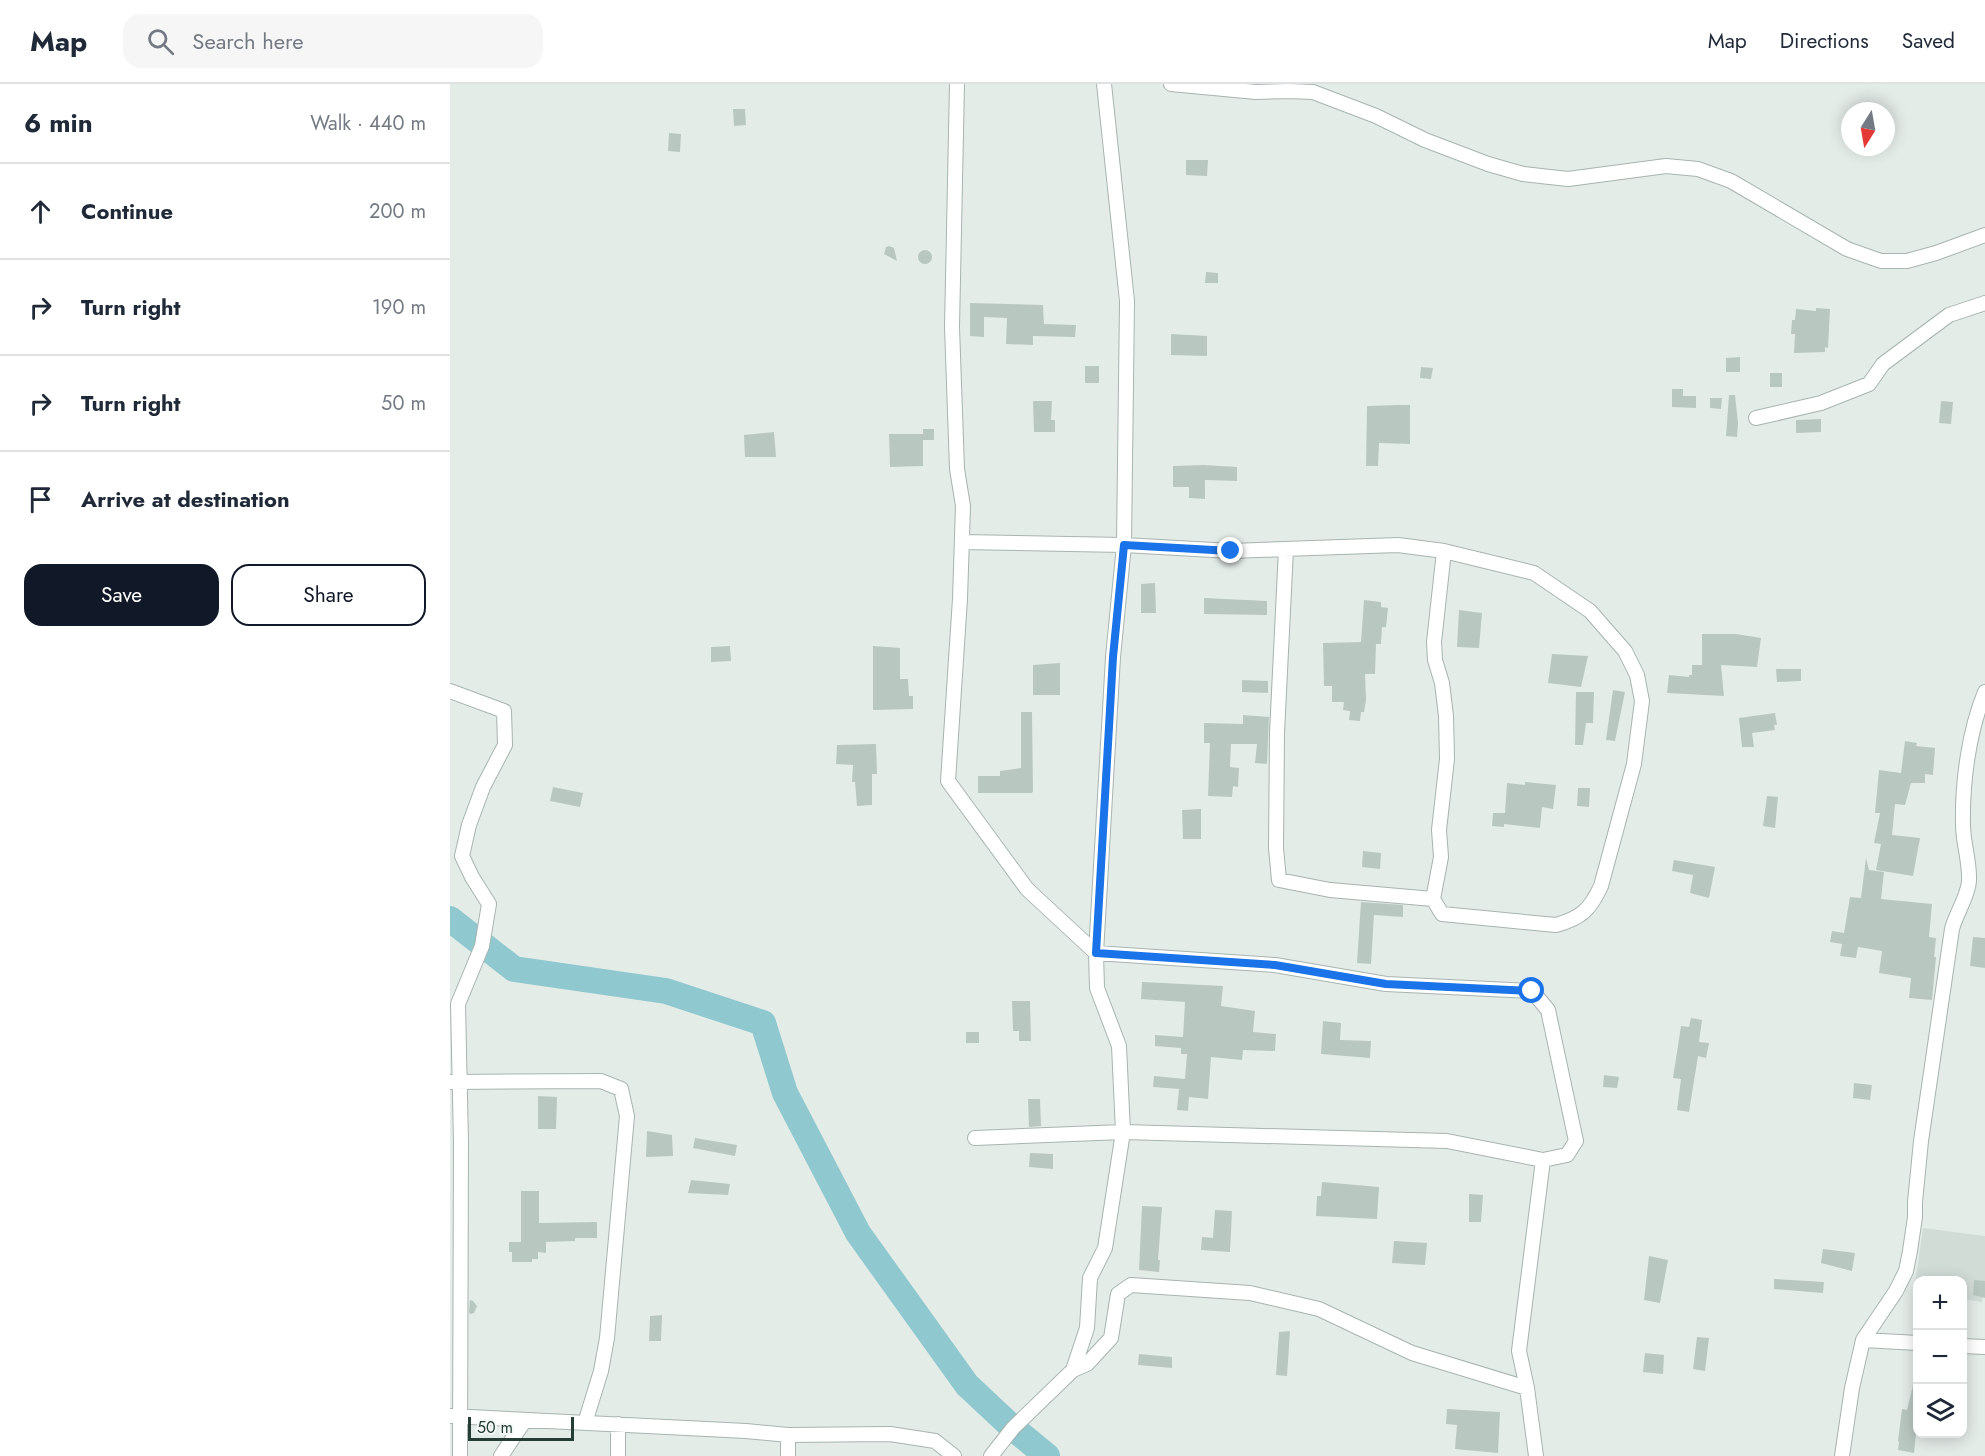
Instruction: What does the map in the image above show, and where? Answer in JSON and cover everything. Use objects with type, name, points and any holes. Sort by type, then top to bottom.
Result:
[{"type":"street","points":[[957,84],[952,327],[957,470],[963,507],[960,599],[948,781],[1026,889],[1096,953],[1275,965],[1386,984],[1532,991],[1548,1010],[1576,1141],[1567,1155],[1543,1160],[1447,1141],[1122,1132],[975,1137]]},
{"type":"street","points":[[1073,1370],[1087,1328],[1090,1278],[1105,1248],[1122,1132],[1119,1046],[1096,987],[1113,657],[1124,545],[1127,301],[1104,84]]},
{"type":"street","points":[[1170,84],[1256,92],[1314,92],[1376,116],[1425,140],[1488,165],[1531,176],[1568,179],[1666,166],[1698,169],[1731,181],[1847,249],[1881,261],[1907,261],[1985,235]]},
{"type":"street","points":[[1756,418],[1821,403],[1869,384],[1883,364],[1949,315],[1985,303]]},
{"type":"street","points":[[962,542],[1124,545],[1231,551],[1398,545],[1444,551],[1533,573],[1590,611],[1625,651],[1637,675],[1642,701],[1634,764],[1601,886],[1596,898],[1582,916],[1556,926],[1442,914],[1433,899],[1441,857],[1440,809],[1447,759],[1446,716],[1442,683],[1435,660],[1434,642],[1444,551]]},
{"type":"street","points":[[1286,549],[1277,733],[1276,848],[1279,880],[1330,890],[1433,899]]},
{"type":"street","points":[[450,691],[504,711],[505,745],[483,787],[469,825],[462,856],[489,904],[482,946],[458,1004],[455,1083],[461,1142],[455,1416],[460,1456]]},
{"type":"street","points":[[1842,1456],[1852,1388],[1863,1340],[1896,1291],[1906,1270],[1910,1251],[1916,1217],[1915,1202],[1921,1141],[1952,929],[1969,880],[1963,825],[1968,749],[1977,712],[1985,692]]},
{"type":"street","points":[[455,1083],[602,1081],[621,1089],[627,1116],[607,1338],[601,1371],[585,1423]]},
{"type":"street","points":[[1536,1456],[1527,1388],[1519,1351],[1543,1160]]},
{"type":"street","points":[[991,1456],[1012,1428],[1073,1370],[1087,1364],[1111,1338],[1118,1294],[1131,1285],[1250,1293],[1319,1309],[1412,1353],[1527,1388]]},
{"type":"street","points":[[1863,1340],[1913,1343]]},
{"type":"street","points":[[1967,1346],[1985,1347]]},
{"type":"street","points":[[455,1416],[789,1435],[890,1434],[935,1442],[954,1456]]},
{"type":"street","points":[[501,1456],[525,1420]]},
{"type":"street","points":[[618,1424],[618,1456]]},
{"type":"street","points":[[788,1456],[789,1435]]},
{"type":"shaded area","points":[[1923,1228],[1985,1236],[1985,1282],[1982,1302],[1967,1300],[1967,1276],[1916,1276]]},
{"type":"building","points":[[733,109],[745,109],[746,125],[734,126]]},
{"type":"building","points":[[669,133],[681,134],[680,152],[668,151]]},
{"type":"building","points":[[1186,160],[1208,160],[1207,176],[1186,175]]},
{"type":"building","points":[[886,247],[894,248],[897,261],[884,254]]},
{"type":"building","points":[[925,250],[930,252],[932,257],[930,262],[925,264],[920,262],[918,257],[920,252]]},
{"type":"building","points":[[1206,272],[1218,273],[1218,283],[1205,283]]},
{"type":"building","points":[[970,303],[1043,305],[1044,324],[1076,325],[1075,337],[1033,336],[1033,345],[1006,344],[1007,318],[984,317],[984,337],[970,336]]},
{"type":"building","points":[[1816,308],[1830,309],[1828,348],[1825,347],[1825,352],[1794,353],[1795,334],[1791,334],[1796,309],[1816,311]]},
{"type":"building","points":[[1171,334],[1207,336],[1207,356],[1171,355]]},
{"type":"building","points":[[1740,357],[1740,372],[1726,372],[1726,358]]},
{"type":"building","points":[[1085,366],[1099,366],[1099,383],[1085,383]]},
{"type":"building","points":[[1421,367],[1433,368],[1431,379],[1420,378]]},
{"type":"building","points":[[1770,373],[1782,373],[1782,387],[1770,387]]},
{"type":"building","points":[[1672,389],[1683,389],[1683,396],[1696,396],[1696,408],[1672,407]]},
{"type":"building","points":[[1729,395],[1735,395],[1737,437],[1726,436]]},
{"type":"building","points":[[1710,398],[1722,398],[1721,409],[1710,408]]},
{"type":"building","points":[[1033,401],[1052,401],[1051,420],[1055,420],[1055,432],[1034,432]]},
{"type":"building","points":[[1941,401],[1953,402],[1951,424],[1939,423]]},
{"type":"building","points":[[1410,405],[1410,444],[1379,443],[1378,466],[1366,466],[1367,406]]},
{"type":"building","points":[[1821,419],[1821,432],[1796,433],[1796,420]]},
{"type":"building","points":[[923,429],[934,429],[934,440],[923,440]]},
{"type":"building","points":[[774,432],[776,457],[745,457],[744,435]]},
{"type":"building","points":[[889,434],[923,434],[923,466],[890,467]]},
{"type":"building","points":[[1173,466],[1237,467],[1237,481],[1205,480],[1205,499],[1189,498],[1189,487],[1173,487]]},
{"type":"building","points":[[1155,583],[1156,613],[1141,613],[1141,584]]},
{"type":"building","points":[[1204,598],[1267,601],[1267,615],[1204,614]]},
{"type":"building","points":[[1364,600],[1381,602],[1381,607],[1388,608],[1386,627],[1382,627],[1381,644],[1376,644],[1375,674],[1365,674],[1366,700],[1360,721],[1349,720],[1350,711],[1343,710],[1344,702],[1332,702],[1332,686],[1324,686],[1323,643],[1361,642]]},
{"type":"building","points":[[1459,610],[1482,613],[1479,648],[1457,647]]},
{"type":"building","points":[[1702,634],[1736,634],[1761,638],[1757,667],[1721,665],[1724,696],[1667,693],[1669,675],[1689,677],[1692,675],[1692,665],[1702,665]]},
{"type":"building","points":[[730,646],[731,661],[711,662],[711,647]]},
{"type":"building","points":[[873,646],[900,648],[900,679],[908,679],[909,696],[913,696],[913,709],[873,710]]},
{"type":"building","points":[[1552,654],[1588,656],[1581,687],[1548,683]]},
{"type":"building","points":[[1060,663],[1060,695],[1033,695],[1033,665]]},
{"type":"building","points":[[1776,669],[1801,669],[1801,681],[1777,682]]},
{"type":"building","points":[[1242,680],[1268,681],[1268,693],[1242,692]]},
{"type":"building","points":[[1613,690],[1625,692],[1615,741],[1606,740]]},
{"type":"building","points":[[1576,692],[1594,692],[1593,723],[1586,723],[1583,745],[1575,745]]},
{"type":"building","points":[[1021,712],[1032,712],[1032,793],[978,793],[978,776],[1000,776],[1000,771],[1021,768]]},
{"type":"building","points":[[1775,713],[1777,725],[1774,725],[1775,730],[1752,733],[1754,747],[1742,747],[1739,718]]},
{"type":"building","points":[[1243,715],[1269,717],[1267,764],[1255,763],[1257,744],[1231,744],[1230,767],[1239,768],[1238,787],[1233,786],[1232,797],[1208,796],[1210,743],[1204,743],[1204,723],[1243,724]]},
{"type":"building","points":[[1905,741],[1917,743],[1916,746],[1935,748],[1933,775],[1925,774],[1925,783],[1911,783],[1905,805],[1895,804],[1892,835],[1920,838],[1913,876],[1876,870],[1881,844],[1874,843],[1880,813],[1875,813],[1879,770],[1901,773]]},
{"type":"building","points":[[876,744],[877,774],[872,774],[872,805],[857,806],[855,782],[852,782],[853,765],[836,764],[837,745]]},
{"type":"building","points":[[1525,782],[1556,785],[1553,809],[1542,807],[1540,828],[1504,824],[1504,827],[1492,826],[1493,813],[1505,813],[1507,783],[1525,785]]},
{"type":"building","points":[[553,787],[583,793],[580,807],[550,801]]},
{"type":"building","points":[[1578,788],[1590,788],[1589,807],[1577,806]]},
{"type":"building","points":[[1767,796],[1778,797],[1775,828],[1763,826]]},
{"type":"building","points":[[1201,809],[1201,839],[1183,839],[1182,810]]},
{"type":"building","points":[[1363,851],[1381,853],[1380,869],[1362,867]]},
{"type":"building","points":[[1866,858],[1869,870],[1884,872],[1881,899],[1932,904],[1929,937],[1936,938],[1934,957],[1936,957],[1932,1000],[1909,998],[1911,978],[1879,973],[1882,951],[1858,947],[1856,958],[1840,956],[1842,944],[1830,942],[1832,931],[1844,933],[1850,897],[1861,898]]},
{"type":"building","points":[[1674,860],[1715,867],[1709,898],[1690,893],[1693,875],[1672,871]]},
{"type":"building","points":[[1361,902],[1403,905],[1403,917],[1374,915],[1371,964],[1357,963]]},
{"type":"building","points":[[1973,937],[1985,938],[1985,968],[1970,966]]},
{"type":"building","points":[[1142,982],[1223,986],[1221,1006],[1255,1011],[1253,1032],[1276,1034],[1275,1051],[1243,1050],[1242,1060],[1211,1057],[1208,1099],[1189,1097],[1188,1111],[1177,1110],[1179,1089],[1153,1087],[1154,1076],[1185,1079],[1187,1054],[1181,1054],[1181,1048],[1155,1046],[1155,1035],[1183,1037],[1185,1002],[1141,999]]},
{"type":"building","points":[[1012,1001],[1030,1001],[1031,1041],[1019,1041],[1019,1031],[1013,1031]]},
{"type":"building","points":[[1691,1018],[1702,1020],[1699,1042],[1709,1043],[1706,1058],[1698,1056],[1689,1112],[1677,1110],[1681,1079],[1673,1078],[1681,1026],[1689,1027]]},
{"type":"building","points":[[1323,1021],[1341,1023],[1340,1040],[1371,1041],[1370,1058],[1321,1054]]},
{"type":"building","points":[[966,1032],[979,1032],[979,1043],[966,1043]]},
{"type":"building","points":[[1604,1075],[1619,1077],[1617,1088],[1603,1087]]},
{"type":"building","points":[[1854,1083],[1872,1085],[1870,1100],[1853,1098]]},
{"type":"building","points":[[538,1096],[557,1097],[556,1129],[538,1129]]},
{"type":"building","points":[[1028,1099],[1040,1099],[1041,1126],[1029,1127]]},
{"type":"building","points":[[647,1131],[672,1135],[673,1156],[646,1157]]},
{"type":"building","points":[[695,1138],[737,1145],[735,1156],[693,1148]]},
{"type":"building","points":[[1030,1153],[1053,1154],[1053,1169],[1029,1167]]},
{"type":"building","points":[[691,1180],[730,1184],[728,1195],[688,1193]]},
{"type":"building","points":[[1322,1182],[1379,1187],[1377,1219],[1316,1216],[1317,1196],[1321,1196]]},
{"type":"building","points":[[521,1191],[539,1191],[539,1223],[597,1222],[597,1238],[546,1242],[546,1253],[538,1252],[538,1259],[532,1259],[532,1262],[512,1262],[509,1242],[521,1242]]},
{"type":"building","points":[[1469,1194],[1483,1195],[1481,1222],[1469,1222]]},
{"type":"building","points":[[1142,1206],[1162,1207],[1159,1272],[1139,1270]]},
{"type":"building","points":[[1215,1210],[1232,1211],[1230,1252],[1201,1250],[1202,1237],[1213,1238]]},
{"type":"building","points":[[1394,1241],[1427,1243],[1425,1265],[1392,1263]]},
{"type":"building","points":[[1823,1249],[1855,1253],[1852,1271],[1821,1263]]},
{"type":"building","points":[[1649,1256],[1668,1260],[1660,1303],[1644,1300]]},
{"type":"building","points":[[1774,1279],[1824,1282],[1823,1293],[1774,1289]]},
{"type":"building","points":[[1974,1280],[1985,1281],[1985,1298],[1973,1295]]},
{"type":"building","points":[[470,1300],[477,1306],[471,1314],[469,1313]]},
{"type":"building","points":[[662,1315],[661,1341],[649,1341],[650,1316]]},
{"type":"building","points":[[1290,1331],[1287,1376],[1276,1375],[1279,1332]]},
{"type":"building","points":[[1697,1337],[1709,1338],[1705,1371],[1693,1369]]},
{"type":"building","points":[[1645,1353],[1664,1355],[1663,1374],[1643,1372]]},
{"type":"building","points":[[1139,1354],[1172,1357],[1172,1368],[1138,1365]]},
{"type":"building","points":[[1913,1385],[1913,1438],[1916,1438],[1914,1453],[1898,1450],[1902,1409],[1907,1410]]},
{"type":"building","points":[[1447,1409],[1500,1412],[1498,1453],[1455,1449],[1457,1425],[1446,1424]]},
{"type":"waterway","points":[[450,919],[514,969],[666,991],[763,1023],[785,1093],[858,1233],[967,1385],[1047,1456]]},
{"type":"route","points":[[1231,551],[1124,545],[1113,657],[1096,953],[1275,965],[1386,984],[1532,991]]}]
